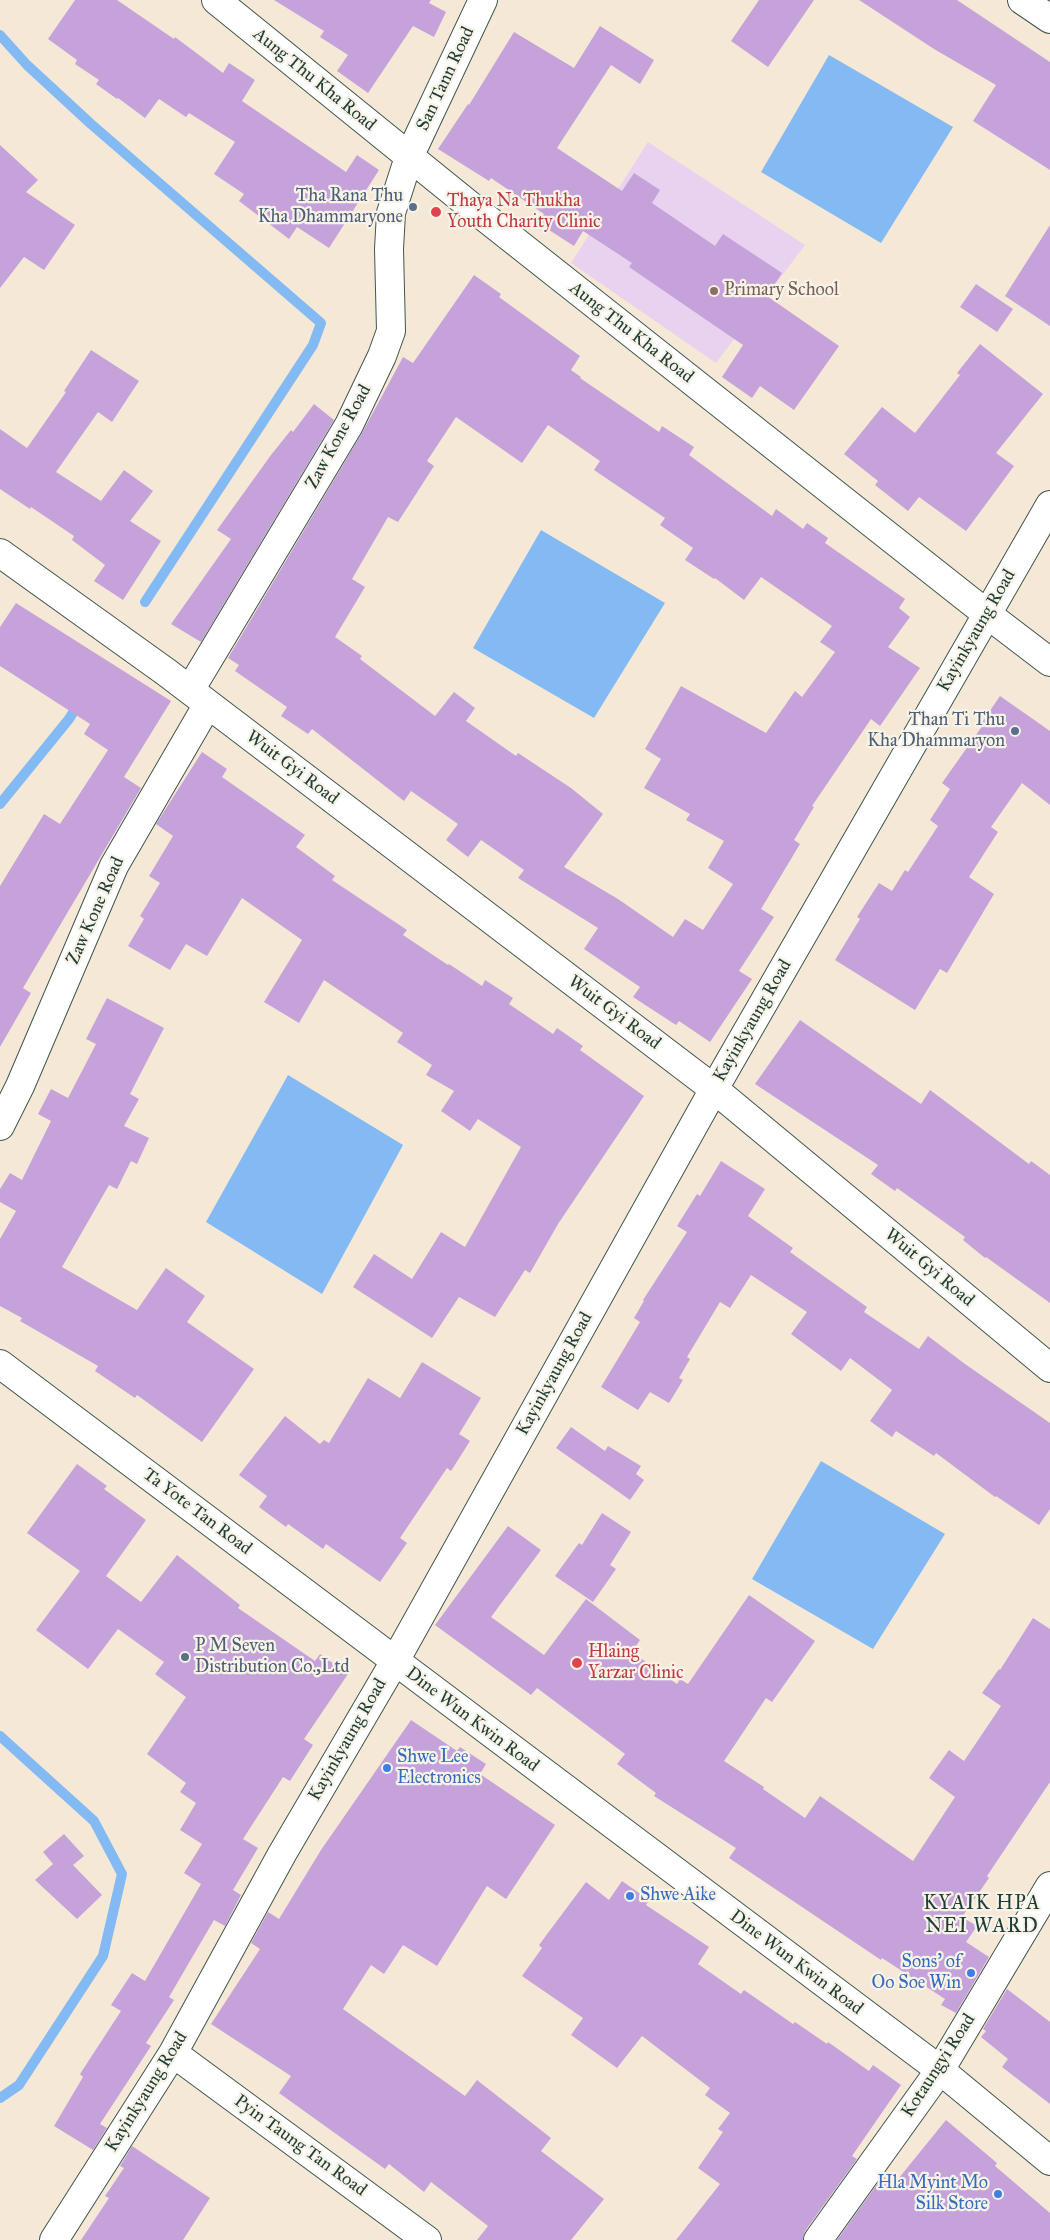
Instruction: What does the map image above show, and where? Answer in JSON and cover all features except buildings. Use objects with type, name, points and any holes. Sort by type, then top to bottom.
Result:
[{"type":"street","name":"Aung Thu Kha Road","points":[[216,0],[409,157],[1050,662]]},
{"type":"street","name":"San Tann Road","points":[[409,157],[483,0]]},
{"type":"street","points":[[1022,0],[1050,19]]},
{"type":"street","name":"Zaw Kone Road","points":[[0,1126],[114,866],[199,697],[349,425],[382,356],[391,331],[389,250],[391,213],[409,157]]},
{"type":"street","name":"Kayinkyaung Road","points":[[54,2240],[173,2053],[282,1854],[395,1661],[714,1090],[1050,506]]},
{"type":"street","name":"Wuit Gyi Road","points":[[0,553],[166,672],[714,1090],[1050,1368]]},
{"type":"street","name":"Ta Yote Tan Road","points":[[0,1364],[395,1661]]},
{"type":"street","name":"Dine Wun Kwin Road","points":[[395,1661],[940,2070],[1050,2161]]},
{"type":"street","name":"Kotaungyi Road","points":[[818,2240],[940,2070],[1050,1886]]},
{"type":"street","name":"Pyin Taung Tan Road","points":[[173,2053],[415,2236]]},
{"type":"shaded area","points":[[648,142],[805,245],[716,363],[571,263]]},
{"type":"water","points":[[829,55],[953,127],[881,243],[761,172]]},
{"type":"water","points":[[541,530],[665,603],[594,718],[473,648]]},
{"type":"water","points":[[288,1075],[403,1145],[322,1294],[206,1222]]},
{"type":"water","points":[[821,1461],[945,1534],[873,1649],[752,1579]]},
{"type":"waterway","points":[[0,35],[27,65],[91,124],[321,323],[313,345],[145,602]]},
{"type":"waterway","points":[[0,804],[69,719],[79,703]]},
{"type":"waterway","points":[[0,1736],[94,1821],[122,1874],[103,1956],[19,2085],[0,2098]]},
{"type":"place","name":"Tha Rana Thu Kha Dhammaryone","points":[[413,207]]},
{"type":"place","name":"Thaya Na Thukha Youth Charity Clinic","points":[[436,212]]},
{"type":"place","name":"Primary School","points":[[714,291]]},
{"type":"place","name":"Than Ti Thu Kha Dhammaryon","points":[[1015,731]]},
{"type":"place","name":"P M Seven Distribution Co.,Ltd","points":[[185,1657]]},
{"type":"place","name":"Hlaing Yarzar Clinic","points":[[577,1663]]},
{"type":"place","name":"Shwe Lee Electronics","points":[[387,1768]]},
{"type":"place","name":"Shwe Aike","points":[[630,1896]]},
{"type":"place","name":"Sons' of Oo Soe Win","points":[[971,1973]]},
{"type":"place","name":"Hla Myint Mo Silk Store","points":[[998,2194]]},
{"type":"district","name":"KYAIK HPA NEI WARD","points":[[982,1916]]}]
